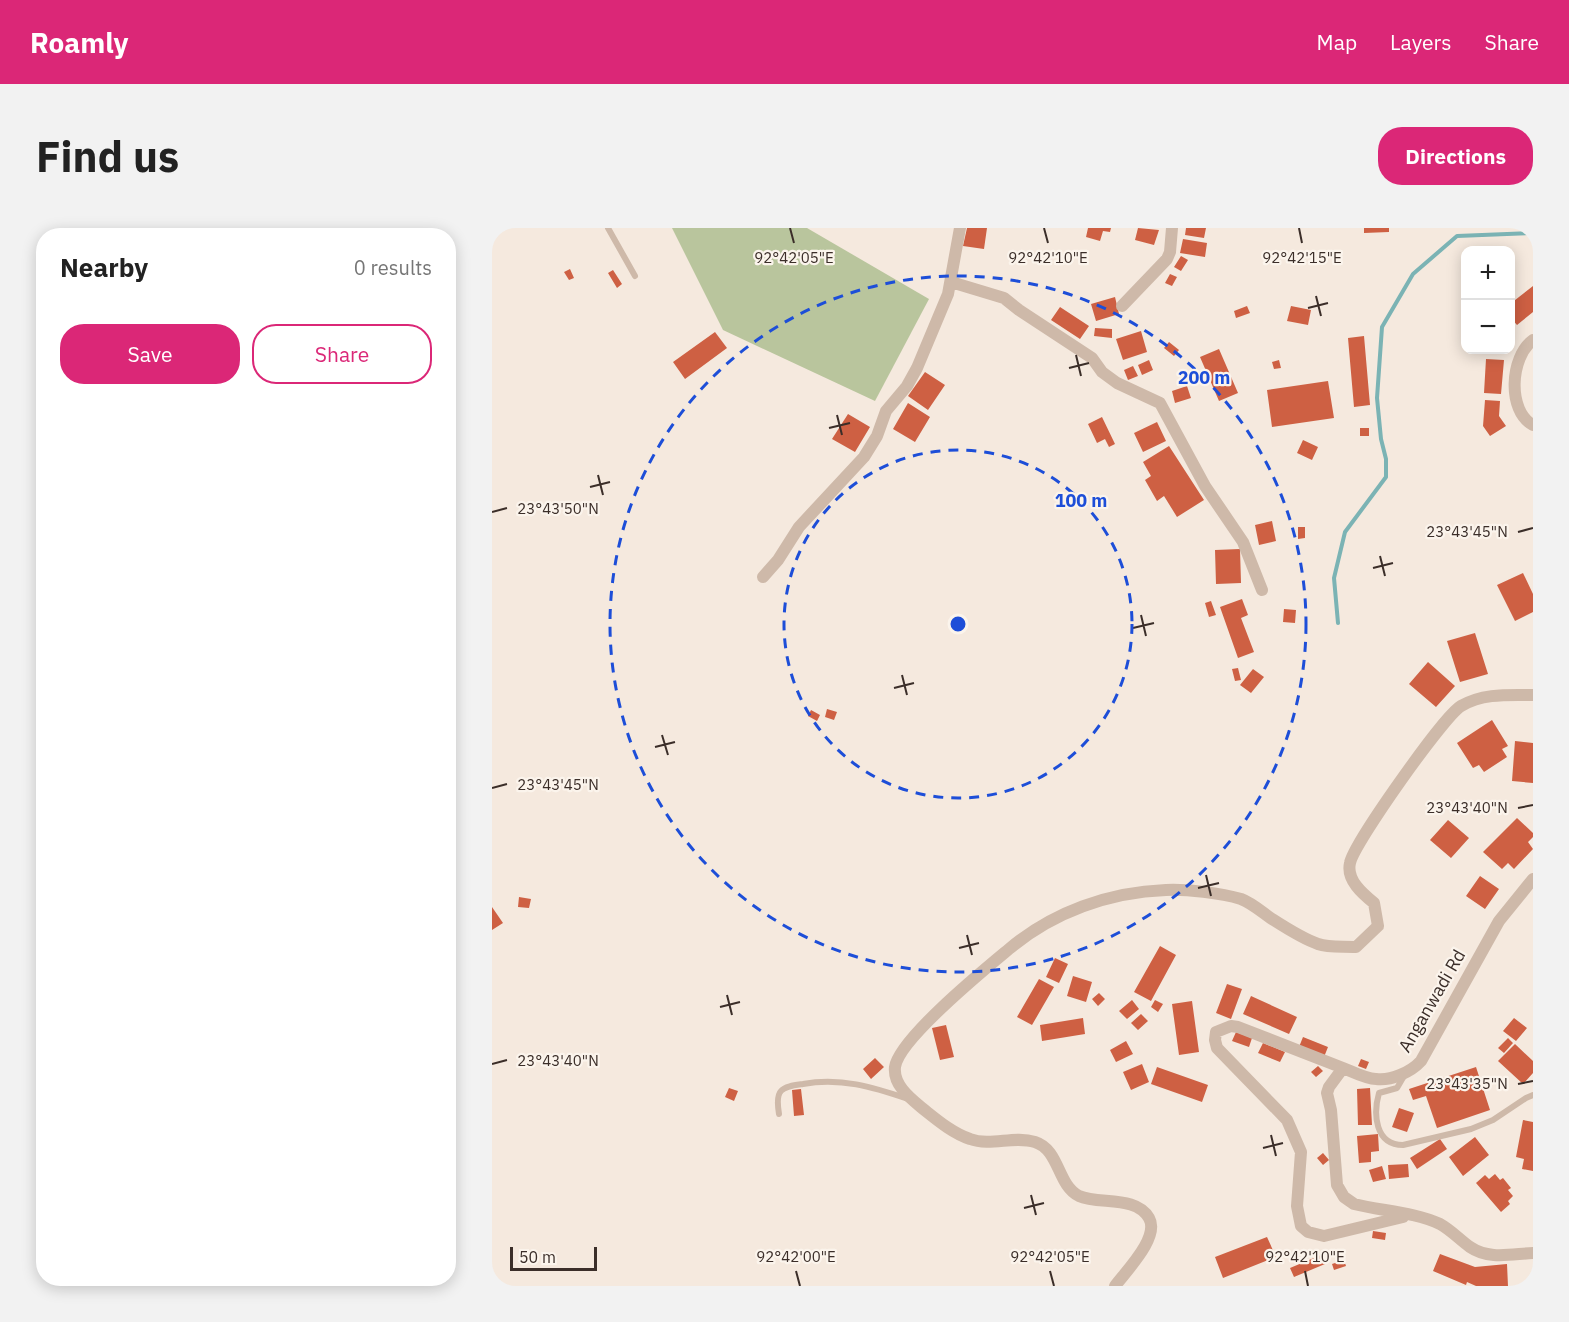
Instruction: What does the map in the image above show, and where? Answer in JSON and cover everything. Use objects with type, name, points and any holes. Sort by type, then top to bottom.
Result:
[{"type":"street","points":[[763,577],[778,560],[799,527],[864,457],[877,436],[886,411],[907,386],[917,368],[948,294],[960,228]]},
{"type":"street","points":[[1122,306],[1167,259],[1170,252],[1172,228]]},
{"type":"street","points":[[951,282],[1004,298],[1092,358],[1102,372],[1117,383],[1160,403],[1205,486],[1243,542],[1262,590]]},
{"type":"street","points":[[1533,340],[1527,344],[1515,369],[1518,405],[1526,421],[1533,425]]},
{"type":"street","points":[[1116,1286],[1149,1240],[1152,1226],[1148,1216],[1131,1205],[1080,1196],[1070,1190],[1051,1156],[1036,1142],[1018,1139],[987,1143],[969,1139],[941,1123],[900,1088],[895,1065],[903,1049],[927,1023],[1013,946],[1040,927],[1074,908],[1107,898],[1141,892],[1190,891],[1242,899],[1278,923],[1319,945],[1356,947],[1378,926],[1374,903],[1360,892],[1349,871],[1350,861],[1362,838],[1396,789],[1444,723],[1459,707],[1475,699],[1488,696],[1533,695]]},
{"type":"street","name":"Anganwadi Rd","points":[[1408,1216],[1324,1236],[1308,1232],[1301,1226],[1297,1206],[1301,1152],[1294,1132],[1287,1120],[1217,1048],[1216,1032],[1231,1026],[1238,1028],[1376,1080],[1406,1073],[1420,1061],[1499,921],[1533,879]]},
{"type":"street","points":[[1343,1068],[1327,1093],[1331,1110],[1337,1185],[1344,1197],[1354,1204],[1441,1225],[1470,1247],[1492,1256],[1533,1253]]},
{"type":"lane","points":[[608,228],[635,276]]},
{"type":"lane","points":[[1406,1073],[1397,1088],[1379,1092],[1375,1107],[1376,1120],[1387,1141],[1394,1145],[1403,1145],[1471,1129],[1493,1120],[1533,1095]]},
{"type":"lane","points":[[779,1114],[778,1096],[781,1091],[793,1085],[819,1081],[847,1082],[868,1086],[913,1101]]},
{"type":"green space","points":[[672,228],[807,228],[929,299],[875,401],[723,330]]},
{"type":"building","points":[[967,228],[987,228],[984,249],[963,246]]},
{"type":"building","points":[[1088,228],[1111,228],[1110,232],[1103,231],[1100,241],[1086,237]]},
{"type":"building","points":[[1138,228],[1159,230],[1154,245],[1135,240]]},
{"type":"building","points":[[1186,228],[1206,228],[1204,238],[1185,235]]},
{"type":"building","points":[[1364,228],[1389,228],[1389,232],[1364,233]]},
{"type":"building","points":[[1183,239],[1207,243],[1205,257],[1180,253]]},
{"type":"building","points":[[1181,256],[1188,260],[1181,271],[1174,267]]},
{"type":"building","points":[[570,269],[574,278],[569,280],[564,272]]},
{"type":"building","points":[[613,270],[622,284],[617,288],[608,273]]},
{"type":"building","points":[[1170,274],[1177,277],[1172,286],[1165,283]]},
{"type":"building","points":[[1533,286],[1533,312],[1517,325],[1515,323],[1515,300]]},
{"type":"building","points":[[1115,297],[1119,314],[1096,321],[1091,304]]},
{"type":"building","points":[[1247,306],[1250,313],[1236,318],[1234,311]]},
{"type":"building","points":[[1291,306],[1311,310],[1308,325],[1287,321]]},
{"type":"building","points":[[1060,307],[1089,326],[1080,339],[1051,320]]},
{"type":"building","points":[[1095,328],[1112,329],[1112,338],[1094,336]]},
{"type":"building","points":[[1141,331],[1147,352],[1123,360],[1116,339]]},
{"type":"building","points":[[715,332],[727,348],[685,379],[673,362]]},
{"type":"building","points":[[1364,336],[1370,405],[1354,407],[1348,338]]},
{"type":"building","points":[[1169,342],[1179,350],[1174,356],[1164,348]]},
{"type":"building","points":[[1219,349],[1238,393],[1219,401],[1200,357]]},
{"type":"building","points":[[1486,359],[1504,360],[1501,394],[1484,393]]},
{"type":"building","points":[[1149,360],[1153,370],[1142,375],[1138,365]]},
{"type":"building","points":[[1279,360],[1281,368],[1274,369],[1272,362]]},
{"type":"building","points":[[1133,366],[1138,376],[1128,380],[1124,370]]},
{"type":"building","points":[[925,372],[945,385],[928,410],[908,396]]},
{"type":"building","points":[[1328,381],[1334,418],[1272,427],[1267,390]]},
{"type":"building","points":[[1187,386],[1191,398],[1175,403],[1172,391]]},
{"type":"building","points":[[1485,400],[1500,401],[1499,416],[1506,426],[1490,436],[1483,426]]},
{"type":"building","points":[[908,403],[930,417],[915,442],[893,429]]},
{"type":"building","points":[[848,414],[870,427],[855,452],[832,439]]},
{"type":"building","points":[[1102,417],[1115,444],[1109,447],[1105,439],[1097,443],[1088,424]]},
{"type":"building","points":[[1157,422],[1166,441],[1143,452],[1134,433]]},
{"type":"building","points":[[1360,428],[1369,428],[1369,436],[1360,436]]},
{"type":"building","points":[[1303,440],[1318,447],[1312,460],[1297,453]]},
{"type":"building","points":[[1169,446],[1204,500],[1177,517],[1164,496],[1157,501],[1145,480],[1151,476],[1143,462]]},
{"type":"building","points":[[1272,521],[1276,541],[1259,545],[1255,525]]},
{"type":"building","points":[[1298,527],[1305,527],[1305,538],[1298,539]]},
{"type":"building","points":[[1240,549],[1241,583],[1216,584],[1215,550]]},
{"type":"building","points":[[1523,573],[1533,594],[1533,612],[1515,621],[1497,585]]},
{"type":"building","points":[[1242,599],[1248,615],[1241,618],[1254,652],[1238,658],[1220,607]]},
{"type":"building","points":[[1211,601],[1216,615],[1209,617],[1205,603]]},
{"type":"building","points":[[1284,609],[1296,610],[1295,623],[1283,622]]},
{"type":"building","points":[[1475,633],[1488,674],[1460,682],[1447,641]]},
{"type":"building","points":[[1428,662],[1455,686],[1436,707],[1409,684]]},
{"type":"building","points":[[1238,668],[1241,680],[1235,681],[1232,669]]},
{"type":"building","points":[[1253,669],[1264,677],[1251,693],[1240,685]]},
{"type":"building","points":[[827,709],[837,712],[834,720],[825,717]]},
{"type":"building","points":[[811,710],[820,715],[817,721],[808,716]]},
{"type":"building","points":[[1492,720],[1508,746],[1502,749],[1507,757],[1484,772],[1479,765],[1473,768],[1457,743]]},
{"type":"building","points":[[1515,741],[1533,743],[1533,783],[1512,781]]},
{"type":"building","points":[[1517,818],[1533,833],[1533,837],[1528,842],[1533,849],[1514,869],[1508,863],[1502,869],[1483,852]]},
{"type":"building","points":[[1448,820],[1469,838],[1451,858],[1430,840]]},
{"type":"building","points":[[1480,876],[1499,889],[1485,909],[1466,896]]},
{"type":"building","points":[[519,897],[531,899],[529,908],[518,907]]},
{"type":"building","points":[[492,907],[503,923],[492,930]]},
{"type":"building","points":[[1160,946],[1176,955],[1151,1001],[1134,992]]},
{"type":"building","points":[[1055,958],[1068,964],[1059,983],[1046,977]]},
{"type":"building","points":[[1073,976],[1092,982],[1086,1002],[1067,996]]},
{"type":"building","points":[[1039,979],[1054,987],[1032,1025],[1017,1017]]},
{"type":"building","points":[[1227,984],[1242,989],[1231,1019],[1216,1013]]},
{"type":"building","points":[[1099,993],[1105,999],[1098,1006],[1092,999]]},
{"type":"building","points":[[1251,996],[1297,1017],[1289,1034],[1243,1014]]},
{"type":"building","points":[[1132,1000],[1139,1009],[1127,1019],[1119,1011]]},
{"type":"building","points":[[1155,1000],[1163,1004],[1158,1012],[1151,1007]]},
{"type":"building","points":[[1192,1001],[1199,1052],[1179,1055],[1172,1004]]},
{"type":"building","points":[[1141,1014],[1148,1021],[1138,1030],[1131,1023]]},
{"type":"building","points":[[1083,1018],[1085,1034],[1042,1041],[1040,1025]]},
{"type":"building","points":[[1514,1018],[1527,1028],[1516,1041],[1503,1031]]},
{"type":"building","points":[[946,1025],[954,1057],[940,1060],[932,1028]]},
{"type":"building","points":[[1236,1032],[1252,1038],[1249,1047],[1232,1041]]},
{"type":"building","points":[[1303,1037],[1328,1047],[1324,1057],[1299,1047]]},
{"type":"building","points":[[1508,1038],[1513,1043],[1504,1053],[1498,1048]]},
{"type":"building","points":[[1126,1041],[1133,1054],[1116,1062],[1110,1050]]},
{"type":"building","points":[[1263,1043],[1285,1052],[1280,1062],[1258,1053]]},
{"type":"building","points":[[1515,1044],[1533,1061],[1533,1073],[1523,1084],[1498,1061]]},
{"type":"building","points":[[875,1058],[884,1067],[871,1079],[863,1069]]},
{"type":"building","points":[[1361,1059],[1369,1062],[1366,1069],[1358,1066]]},
{"type":"building","points":[[1142,1064],[1149,1082],[1131,1090],[1123,1072]]},
{"type":"building","points":[[1318,1066],[1323,1071],[1316,1077],[1311,1072]]},
{"type":"building","points":[[1157,1067],[1208,1085],[1202,1102],[1151,1084]]},
{"type":"building","points":[[1476,1067],[1490,1110],[1437,1128],[1426,1096],[1413,1100],[1409,1089]]},
{"type":"building","points":[[729,1088],[738,1091],[734,1101],[725,1097]]},
{"type":"building","points":[[1370,1088],[1372,1125],[1358,1125],[1357,1089]]},
{"type":"building","points":[[801,1089],[804,1115],[794,1116],[792,1090]]},
{"type":"building","points":[[1399,1108],[1414,1113],[1407,1132],[1392,1127]]},
{"type":"building","points":[[1523,1120],[1533,1122],[1533,1171],[1522,1169],[1524,1159],[1516,1157]]},
{"type":"building","points":[[1378,1134],[1379,1151],[1371,1152],[1371,1162],[1359,1163],[1357,1136]]},
{"type":"building","points":[[1475,1137],[1489,1155],[1463,1176],[1449,1157]]},
{"type":"building","points":[[1440,1139],[1447,1149],[1417,1169],[1410,1158]]},
{"type":"building","points":[[1323,1153],[1329,1160],[1323,1165],[1317,1158]]},
{"type":"building","points":[[1408,1164],[1409,1177],[1389,1179],[1388,1165]]},
{"type":"building","points":[[1382,1166],[1386,1179],[1373,1182],[1369,1170]]},
{"type":"building","points":[[1495,1174],[1500,1180],[1503,1178],[1511,1188],[1508,1190],[1513,1196],[1508,1201],[1510,1204],[1501,1212],[1476,1183],[1485,1175],[1489,1179]]},
{"type":"building","points":[[1373,1231],[1386,1233],[1385,1240],[1372,1238]]},
{"type":"building","points":[[1267,1237],[1276,1257],[1223,1278],[1215,1257]]},
{"type":"building","points":[[1440,1254],[1475,1267],[1507,1264],[1508,1286],[1476,1286],[1467,1282],[1466,1285],[1433,1271]]},
{"type":"building","points":[[1321,1255],[1325,1264],[1294,1277],[1290,1268]]},
{"type":"building","points":[[1344,1260],[1346,1266],[1334,1270],[1332,1264]]},
{"type":"waterway","points":[[1338,623],[1334,578],[1345,532],[1386,477],[1386,459],[1381,439],[1377,398],[1382,327],[1413,274],[1457,236],[1533,233]]}]
